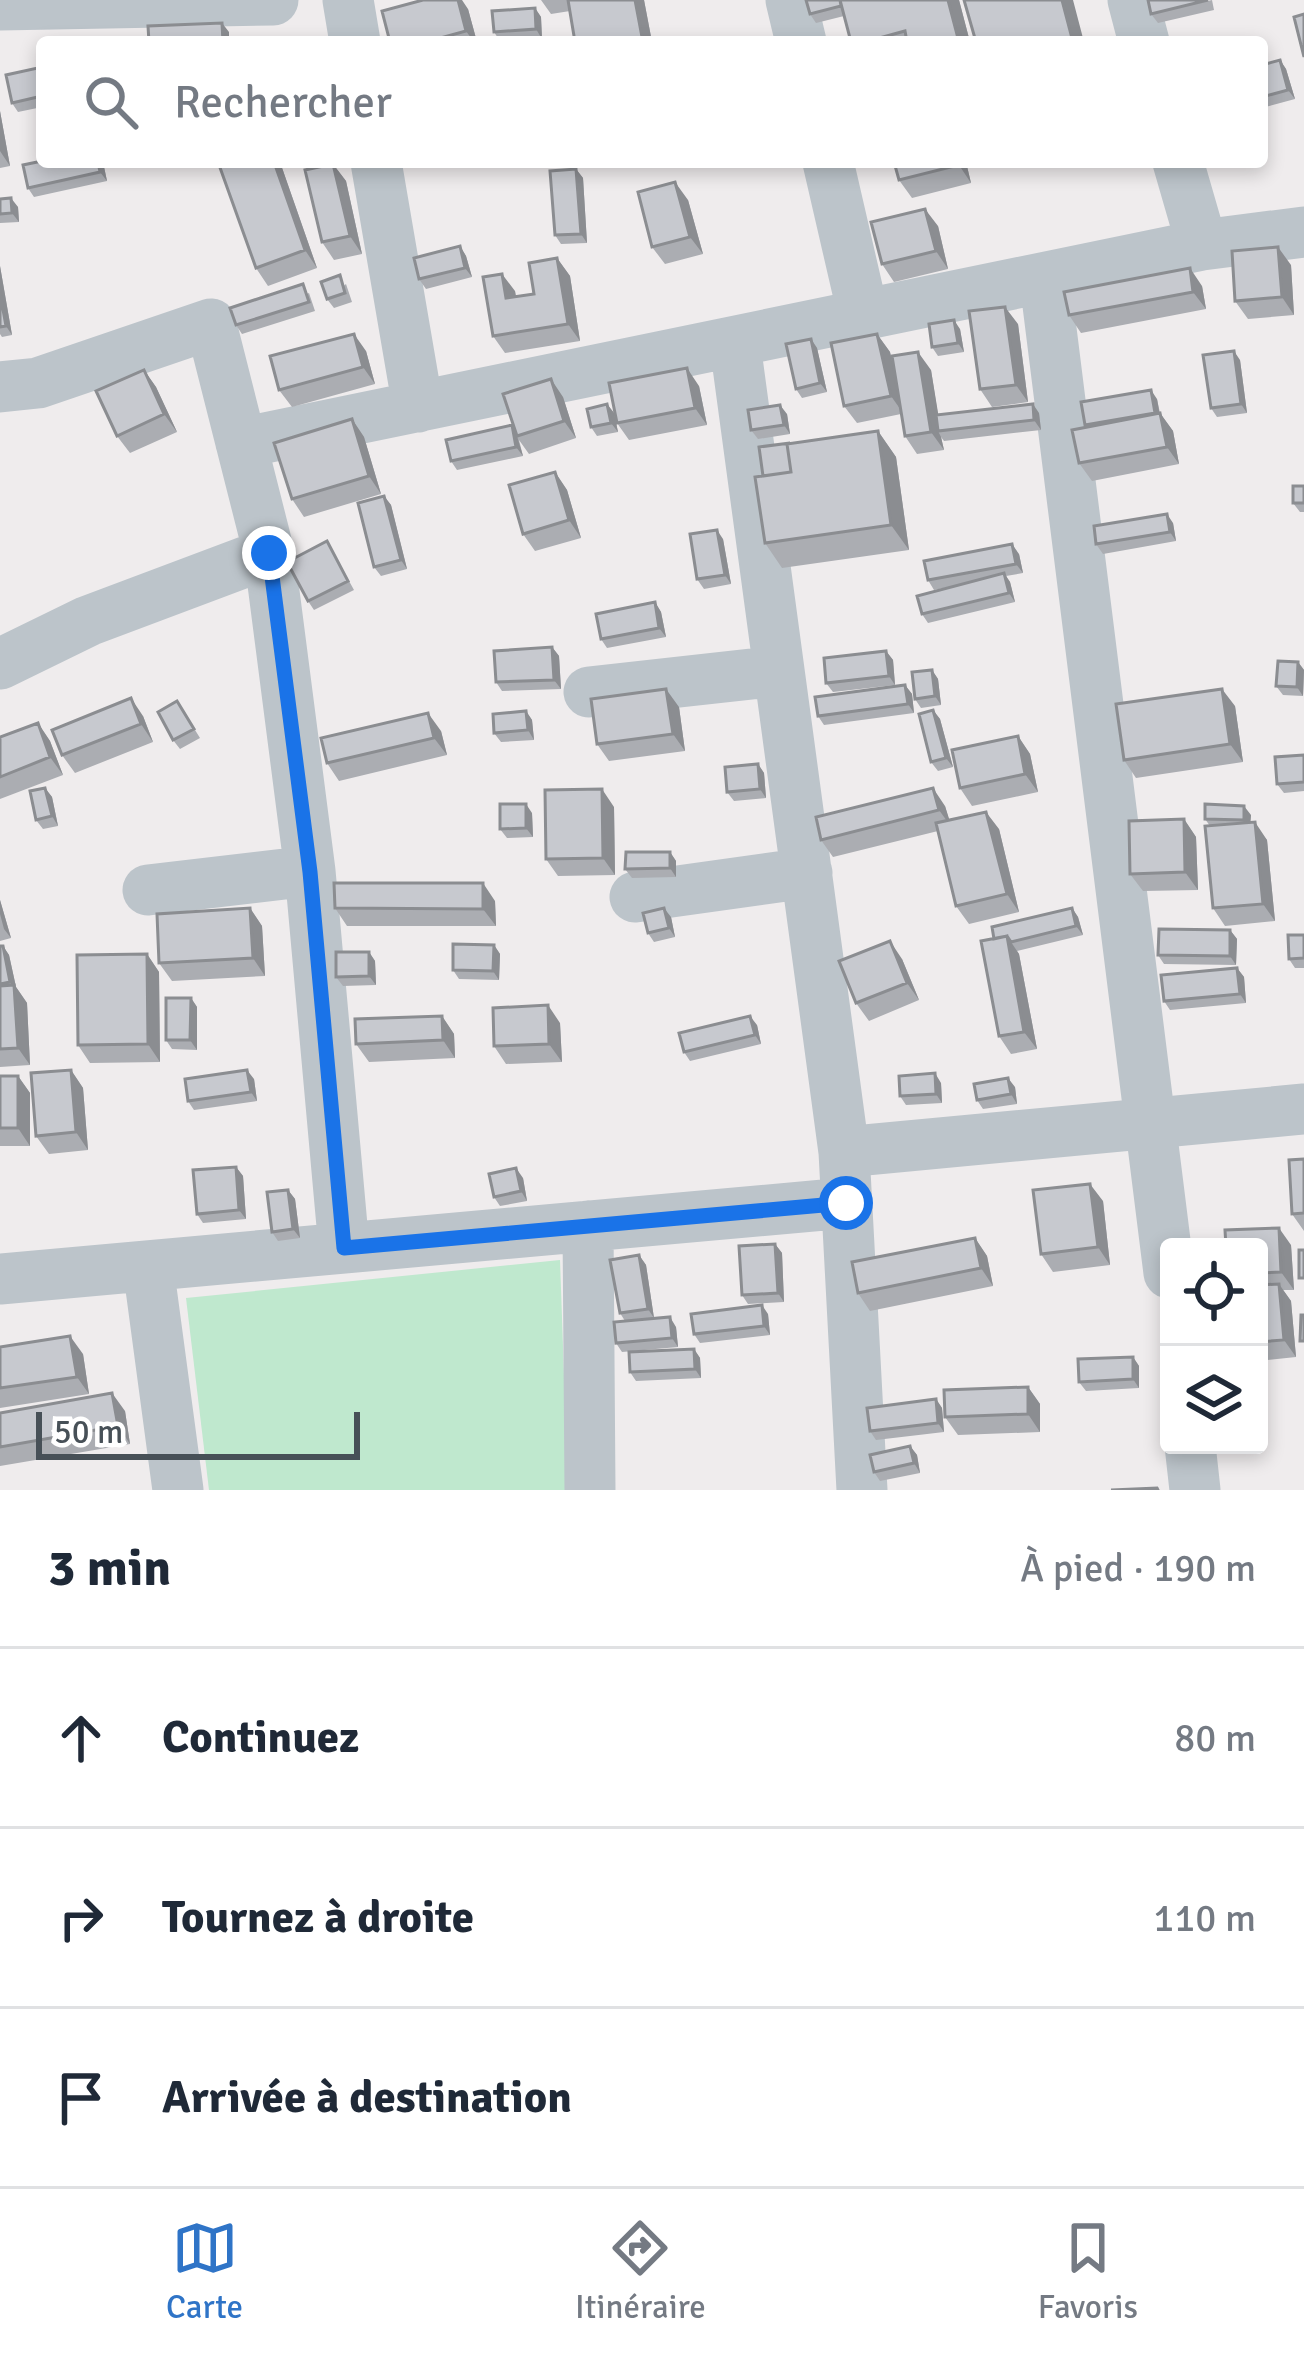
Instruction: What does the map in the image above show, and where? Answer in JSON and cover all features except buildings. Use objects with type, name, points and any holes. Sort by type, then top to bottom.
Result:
[{"type":"street","points":[[0,5],[273,0]]},
{"type":"street","points":[[348,0],[354,36]]},
{"type":"street","points":[[791,0],[800,36]]},
{"type":"street","points":[[1132,0],[1142,36]]},
{"type":"street","points":[[377,168],[418,407]]},
{"type":"street","points":[[829,168],[864,318]]},
{"type":"street","points":[[1180,168],[1202,245]]},
{"type":"street","points":[[241,443],[1202,245],[1304,232]]},
{"type":"street","points":[[1045,281],[1165,1238]]},
{"type":"street","points":[[0,387],[38,383],[211,324],[269,553],[310,872],[344,1248]]},
{"type":"street","points":[[735,344],[844,1152],[862,1490]]},
{"type":"street","points":[[0,664],[88,621],[269,553]]},
{"type":"street","points":[[589,692],[779,671]]},
{"type":"street","points":[[148,890],[310,872]]},
{"type":"street","points":[[635,897],[807,873]]},
{"type":"street","points":[[844,1152],[1304,1109]]},
{"type":"street","points":[[0,1280],[846,1203]]},
{"type":"street","points":[[588,1226],[590,1490]]},
{"type":"street","points":[[148,1266],[178,1490]]},
{"type":"street","points":[[1191,1454],[1195,1490]]},
{"type":"green space","points":[[560,1260],[568,1490],[209,1490],[186,1298]]},
{"type":"route","points":[[269,553],[310,872],[344,1248],[846,1203]]}]
